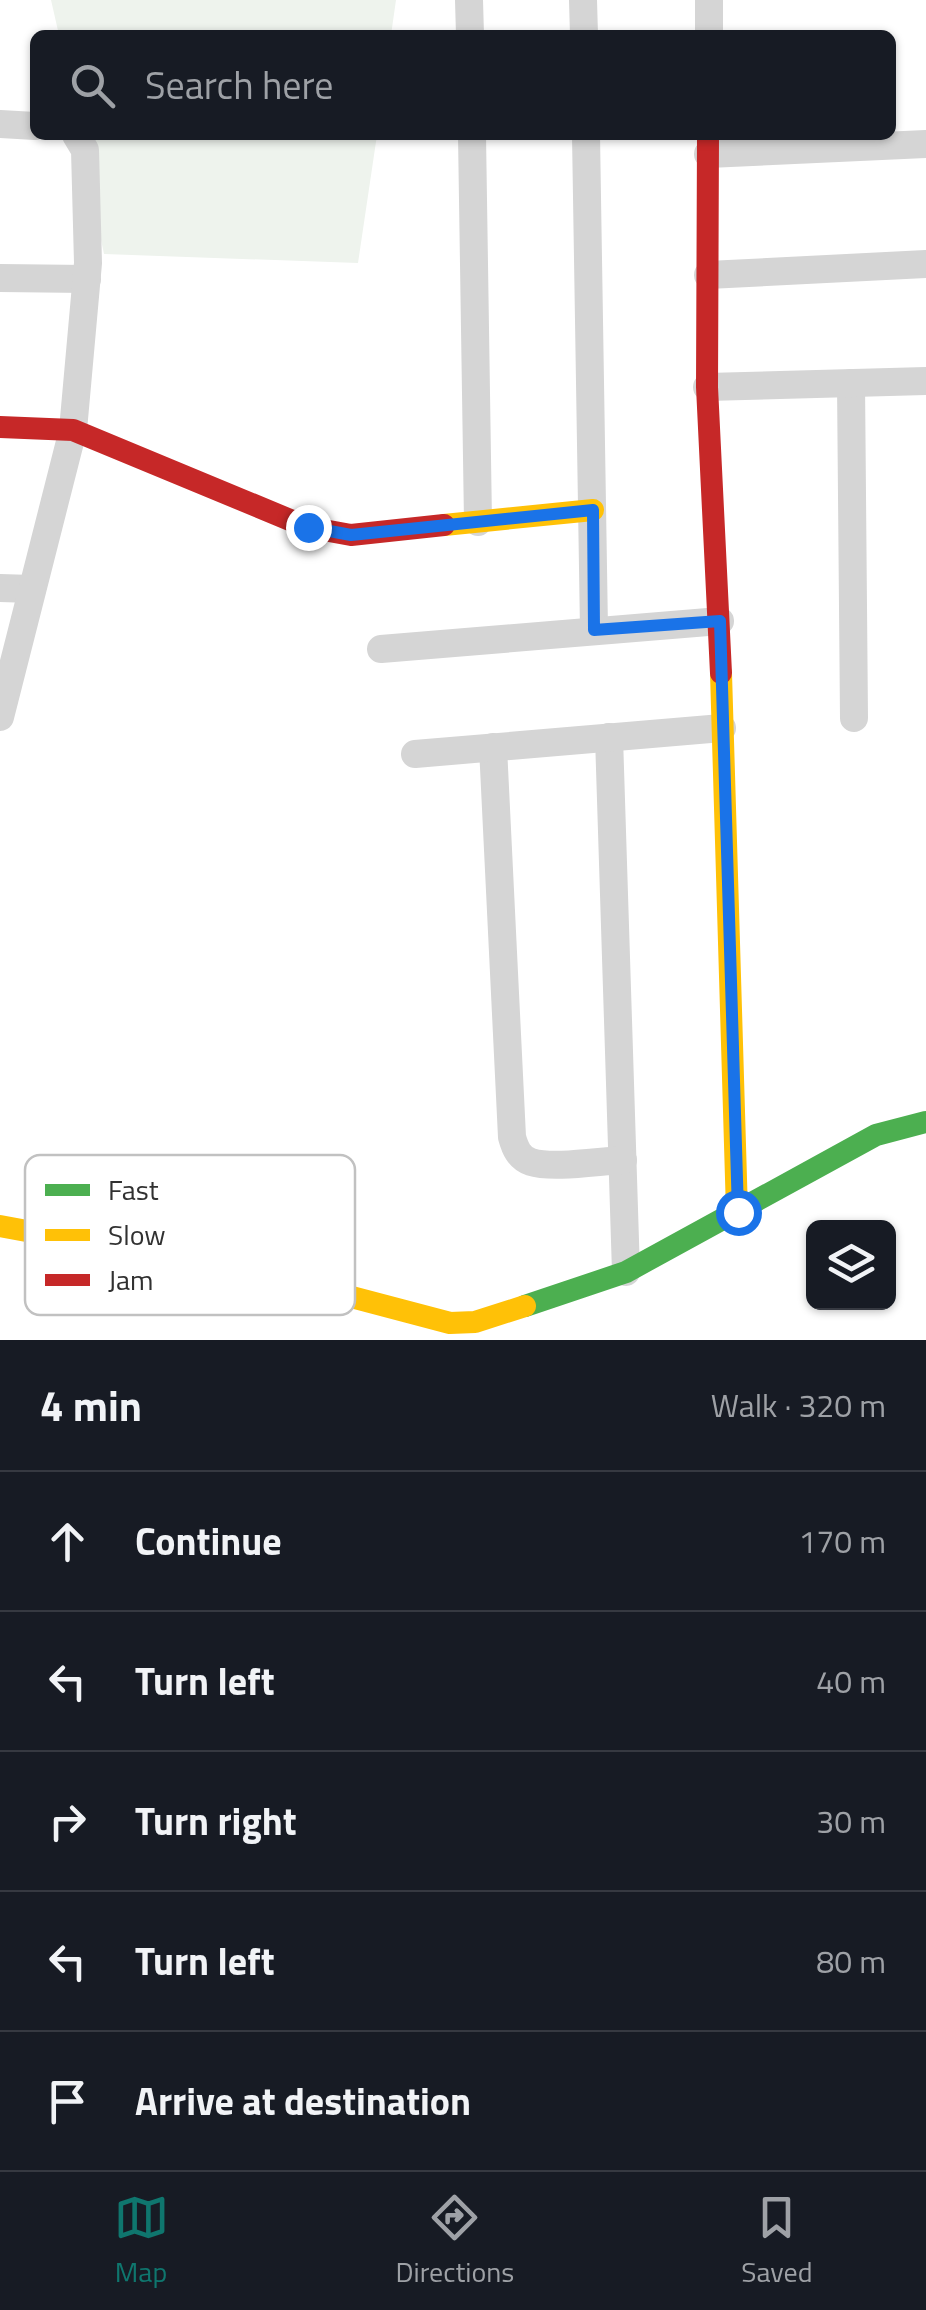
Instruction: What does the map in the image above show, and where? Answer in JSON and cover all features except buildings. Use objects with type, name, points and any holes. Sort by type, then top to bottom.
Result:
[{"type":"street","points":[[469,0],[470,30]]},
{"type":"street","points":[[583,0],[584,30]]},
{"type":"street","points":[[708,0],[708,30]]},
{"type":"street","points":[[0,124],[30,126]]},
{"type":"street","points":[[0,717],[72,430],[88,279],[85,150],[79,140]]},
{"type":"street","points":[[472,140],[478,522]]},
{"type":"street","points":[[586,140],[594,630]]},
{"type":"street","points":[[738,1212],[720,621],[707,387],[708,144],[926,144]]},
{"type":"street","points":[[708,275],[926,264]]},
{"type":"street","points":[[0,278],[88,279]]},
{"type":"street","points":[[707,387],[926,381]]},
{"type":"street","points":[[851,383],[854,718]]},
{"type":"street","points":[[0,427],[72,430],[330,533],[351,535],[593,510]]},
{"type":"street","points":[[0,588],[32,589]]},
{"type":"street","points":[[381,650],[720,621]]},
{"type":"street","points":[[415,754],[722,728]]},
{"type":"street","points":[[608,738],[626,1272]]},
{"type":"street","points":[[493,747],[515,1150],[528,1162],[623,1160]]},
{"type":"street","points":[[355,1298],[450,1322],[475,1322],[626,1272],[876,1136],[926,1122]]},
{"type":"street","points":[[0,1226],[25,1231]]},
{"type":"shaded area","points":[[51,0],[396,0],[392,30],[58,30]]},
{"type":"shaded area","points":[[80,140],[376,140],[358,263],[104,254]]},
{"type":"traffic: fast","points":[[525,1306],[626,1272],[876,1135],[926,1122]]},
{"type":"traffic: slow","points":[[444,525],[593,510]]},
{"type":"traffic: slow","points":[[721,673],[737,1212]]},
{"type":"traffic: slow","points":[[0,1226],[25,1231]]},
{"type":"traffic: slow","points":[[355,1298],[450,1323],[475,1322],[525,1306]]},
{"type":"traffic: jam","points":[[708,140],[707,387],[721,673]]},
{"type":"traffic: jam","points":[[0,427],[73,430],[307,527],[351,535],[444,525]]},
{"type":"route","points":[[308,527],[351,535],[593,510],[594,630],[720,621],[738,1212]]}]
